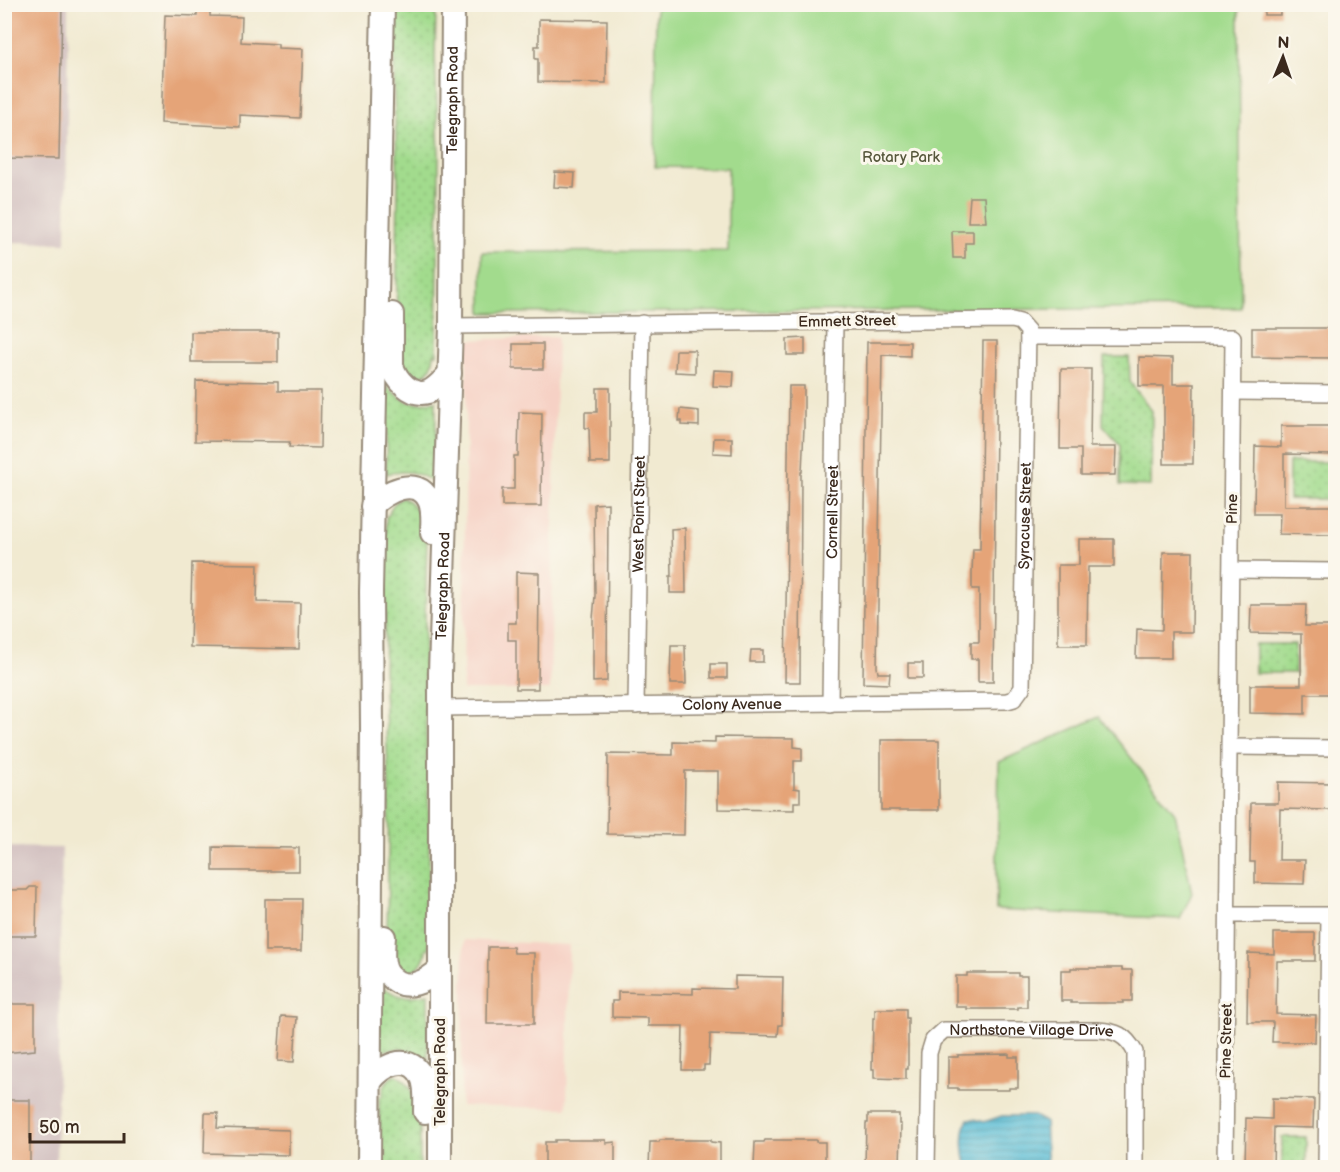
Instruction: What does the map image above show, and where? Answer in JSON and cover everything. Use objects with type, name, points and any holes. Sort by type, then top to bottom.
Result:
[{"type":"main road","points":[[369,1167],[372,728],[370,592],[383,4]]},
{"type":"main road","points":[[441,4],[440,54],[453,114]]},
{"type":"main road","name":"Telegraph Road","points":[[440,1167],[440,718],[451,326],[453,4]]},
{"type":"main road","points":[[381,140],[394,201],[392,333],[394,373],[403,385],[422,393],[435,388],[450,373]]},
{"type":"main road","points":[[372,506],[389,492],[408,488],[418,490],[428,497],[432,509],[429,674],[440,718]]},
{"type":"main road","points":[[372,728],[384,796],[383,958],[389,975],[407,985],[422,982],[440,969]]},
{"type":"main road","points":[[370,1082],[375,1074],[392,1064],[409,1065],[420,1072],[425,1092],[425,1167]]},
{"type":"street","name":"Emmett Street","points":[[451,326],[1012,320],[1020,322],[1028,330],[1028,337]]},
{"type":"street","name":"Cornell Street","points":[[830,704],[835,321]]},
{"type":"street","name":"West Point Street","points":[[636,706],[642,323]]},
{"type":"street","name":"Pine","points":[[1028,337],[1233,337],[1230,680]]},
{"type":"street","name":"Syracuse Street","points":[[1021,693],[1023,688],[1028,337]]},
{"type":"street","points":[[1233,392],[1335,393]]},
{"type":"street","points":[[1232,570],[1335,571]]},
{"type":"street","name":"Pine Street","points":[[1225,1167],[1230,680]]},
{"type":"street","name":"Colony Avenue","points":[[440,718],[636,706],[1007,701],[1021,693]]},
{"type":"street","points":[[1230,747],[1335,748]]},
{"type":"street","points":[[1228,915],[1332,915],[1326,1167]]},
{"type":"street","name":"Northstone Village Drive","points":[[927,1167],[929,1053],[933,1040],[945,1030],[1098,1030],[1122,1034],[1130,1042],[1135,1052],[1135,1167]]},
{"type":"shaded area","points":[[5,5],[68,5],[66,243],[5,242]]},
{"type":"shaded area","points":[[557,337],[550,690],[463,690],[467,340]]},
{"type":"shaded area","points":[[5,847],[62,848],[56,1167],[5,1168]]},
{"type":"shaded area","points":[[464,940],[569,945],[567,1108],[461,1106]]},
{"type":"green space","points":[[395,5],[436,5],[435,57],[439,156],[437,354],[434,354],[432,366],[428,372],[416,377],[405,367],[396,344],[398,181],[394,95]]},
{"type":"green space","name":"Rotary Park","points":[[656,5],[1239,5],[1241,308],[482,313],[482,252],[728,251],[728,168],[655,167]]},
{"type":"green space","points":[[1104,357],[1129,357],[1130,382],[1152,411],[1151,486],[1120,485],[1120,444],[1103,425]]},
{"type":"green space","points":[[387,386],[399,397],[409,402],[436,401],[435,484],[423,476],[412,473],[386,474]]},
{"type":"green space","points":[[1289,462],[1335,462],[1335,499],[1289,499]]},
{"type":"green space","points":[[403,498],[415,508],[427,533],[424,673],[429,816],[429,949],[426,949],[419,967],[408,972],[396,961],[387,940],[389,788],[384,690],[386,516],[389,515],[393,505]]},
{"type":"green space","points":[[1255,644],[1295,644],[1295,673],[1255,673]]},
{"type":"green space","points":[[1099,717],[1175,813],[1192,893],[1180,919],[996,910],[999,762]]},
{"type":"green space","points":[[380,985],[392,993],[403,996],[428,994],[428,1062],[410,1051],[394,1049],[379,1052]]},
{"type":"green space","points":[[395,1075],[404,1080],[417,1108],[420,1108],[420,1167],[379,1167],[379,1097],[382,1097],[384,1087]]},
{"type":"green space","points":[[1282,1137],[1306,1137],[1306,1167],[1282,1167]]},
{"type":"water","points":[[1002,1116],[1034,1116],[1045,1122],[1048,1167],[967,1167],[963,1143],[968,1119],[984,1122]]},
{"type":"building","points":[[4,4],[62,4],[59,159],[4,158]]},
{"type":"building","points":[[1264,4],[1280,4],[1280,15],[1264,15]]},
{"type":"building","points":[[197,8],[210,8],[210,16],[242,17],[241,42],[278,44],[278,48],[303,49],[300,118],[240,115],[240,127],[161,123],[165,15],[197,16]]},
{"type":"building","points":[[539,19],[607,20],[606,83],[538,82],[538,59],[535,59],[535,46],[539,46]]},
{"type":"building","points":[[555,172],[575,173],[574,188],[554,187]]},
{"type":"building","points":[[970,197],[984,197],[986,222],[968,222]]},
{"type":"building","points":[[952,231],[973,231],[973,243],[965,243],[965,258],[953,258]]},
{"type":"building","points":[[1252,328],[1335,328],[1335,358],[1252,357]]},
{"type":"building","points":[[191,332],[278,332],[278,362],[191,362]]},
{"type":"building","points":[[805,338],[805,355],[787,355],[787,339]]},
{"type":"building","points":[[983,341],[997,341],[993,682],[978,682],[978,659],[971,659],[971,642],[979,642],[979,589],[972,589],[972,572],[973,549],[980,549]]},
{"type":"building","points":[[867,342],[910,342],[910,356],[882,355],[877,667],[878,673],[890,673],[889,684],[863,683]]},
{"type":"building","points":[[513,344],[543,344],[543,369],[513,369]]},
{"type":"building","points":[[676,350],[695,350],[695,373],[675,372]]},
{"type":"building","points":[[1139,357],[1173,358],[1173,384],[1194,384],[1193,464],[1164,464],[1164,386],[1139,386]]},
{"type":"building","points":[[1061,369],[1091,369],[1090,447],[1116,447],[1115,475],[1081,475],[1081,449],[1060,449]]},
{"type":"building","points":[[714,370],[734,371],[733,387],[713,386]]},
{"type":"building","points":[[196,381],[278,382],[278,391],[321,391],[320,448],[289,447],[290,442],[195,441]]},
{"type":"building","points":[[789,386],[804,386],[801,472],[800,682],[785,682]]},
{"type":"building","points":[[597,388],[610,388],[610,463],[590,463],[589,428],[585,428],[585,412],[597,412]]},
{"type":"building","points":[[680,409],[699,411],[699,426],[682,425],[682,421],[679,421]]},
{"type":"building","points":[[519,412],[542,413],[541,506],[502,506],[502,489],[514,489],[514,456],[518,456]]},
{"type":"building","points":[[1281,426],[1335,426],[1335,455],[1284,454],[1284,506],[1334,506],[1334,535],[1279,534],[1280,514],[1254,514],[1255,446],[1281,447]]},
{"type":"building","points":[[714,438],[732,438],[732,454],[713,453]]},
{"type":"building","points":[[608,503],[607,681],[593,682],[594,504]]},
{"type":"building","points":[[685,528],[686,593],[670,593],[671,529]]},
{"type":"building","points":[[1079,539],[1114,539],[1114,567],[1088,567],[1087,645],[1058,645],[1058,565],[1079,565]]},
{"type":"building","points":[[1163,552],[1193,552],[1192,632],[1171,632],[1171,658],[1136,658],[1137,629],[1162,630]]},
{"type":"building","points":[[192,563],[258,564],[257,602],[300,603],[299,649],[190,647]]},
{"type":"building","points":[[516,572],[539,573],[538,689],[516,689],[516,640],[508,640],[508,623],[516,623]]},
{"type":"building","points":[[1251,605],[1306,605],[1305,626],[1332,626],[1331,694],[1305,694],[1305,714],[1250,713],[1250,685],[1301,685],[1301,634],[1250,633]]},
{"type":"building","points":[[671,645],[685,645],[686,684],[670,684]]},
{"type":"building","points":[[751,650],[763,650],[763,662],[750,662]]},
{"type":"building","points":[[908,663],[923,663],[923,678],[908,678]]},
{"type":"building","points":[[711,664],[727,664],[727,678],[711,678]]},
{"type":"building","points":[[715,737],[794,738],[794,747],[802,748],[802,761],[794,761],[794,788],[800,789],[800,802],[794,802],[794,810],[718,809],[718,771],[685,771],[684,835],[607,834],[608,754],[673,755],[673,742],[715,743]]},
{"type":"building","points":[[881,740],[939,740],[939,810],[881,810]]},
{"type":"building","points":[[1278,782],[1332,783],[1331,810],[1280,809],[1279,860],[1305,860],[1304,884],[1255,883],[1255,862],[1250,862],[1251,803],[1278,803]]},
{"type":"building","points":[[213,847],[299,848],[299,871],[213,871]]},
{"type":"building","points":[[30,887],[37,887],[36,936],[4,936],[4,890],[27,890]]},
{"type":"building","points":[[265,899],[302,899],[301,951],[265,951]]},
{"type":"building","points":[[1274,933],[1315,933],[1315,961],[1277,961],[1276,1014],[1316,1015],[1315,1042],[1272,1042],[1273,1022],[1247,1022],[1248,953],[1274,954]]},
{"type":"building","points":[[488,947],[513,947],[514,953],[534,953],[534,1024],[487,1024]]},
{"type":"building","points":[[1071,968],[1132,970],[1132,1001],[1071,1003],[1071,1001],[1061,1001],[1061,970],[1071,970]]},
{"type":"building","points":[[967,973],[1018,973],[1018,976],[1027,976],[1027,1007],[967,1009],[967,1007],[956,1007],[956,976],[967,976]]},
{"type":"building","points":[[735,976],[783,977],[782,1025],[779,1025],[778,1036],[710,1034],[709,1065],[704,1065],[704,1070],[682,1070],[683,1026],[648,1026],[648,1018],[612,1017],[612,1001],[618,1001],[618,992],[693,994],[693,988],[735,989]]},
{"type":"building","points":[[4,1004],[35,1004],[35,1050],[4,1053]]},
{"type":"building","points":[[875,1009],[906,1009],[908,1069],[906,1069],[906,1079],[874,1078],[874,1069],[872,1069]]},
{"type":"building","points":[[281,1016],[297,1017],[294,1062],[278,1061]]},
{"type":"building","points":[[1009,1054],[1009,1057],[1018,1057],[1018,1088],[958,1090],[958,1088],[948,1088],[948,1057]]},
{"type":"building","points":[[1272,1098],[1314,1099],[1313,1128],[1274,1127],[1273,1167],[1245,1167],[1246,1118],[1272,1119]]},
{"type":"building","points":[[4,1100],[30,1100],[30,1167],[4,1167]]},
{"type":"building","points":[[205,1113],[218,1113],[217,1128],[289,1130],[289,1155],[204,1153]]},
{"type":"building","points":[[868,1114],[899,1114],[899,1124],[901,1124],[900,1167],[865,1167]]},
{"type":"building","points":[[555,1140],[615,1142],[615,1167],[545,1167],[545,1142],[555,1142]]},
{"type":"building","points":[[711,1140],[711,1142],[720,1143],[720,1167],[649,1167],[650,1142]]},
{"type":"building","points":[[765,1140],[825,1142],[825,1167],[754,1167],[755,1142]]}]
